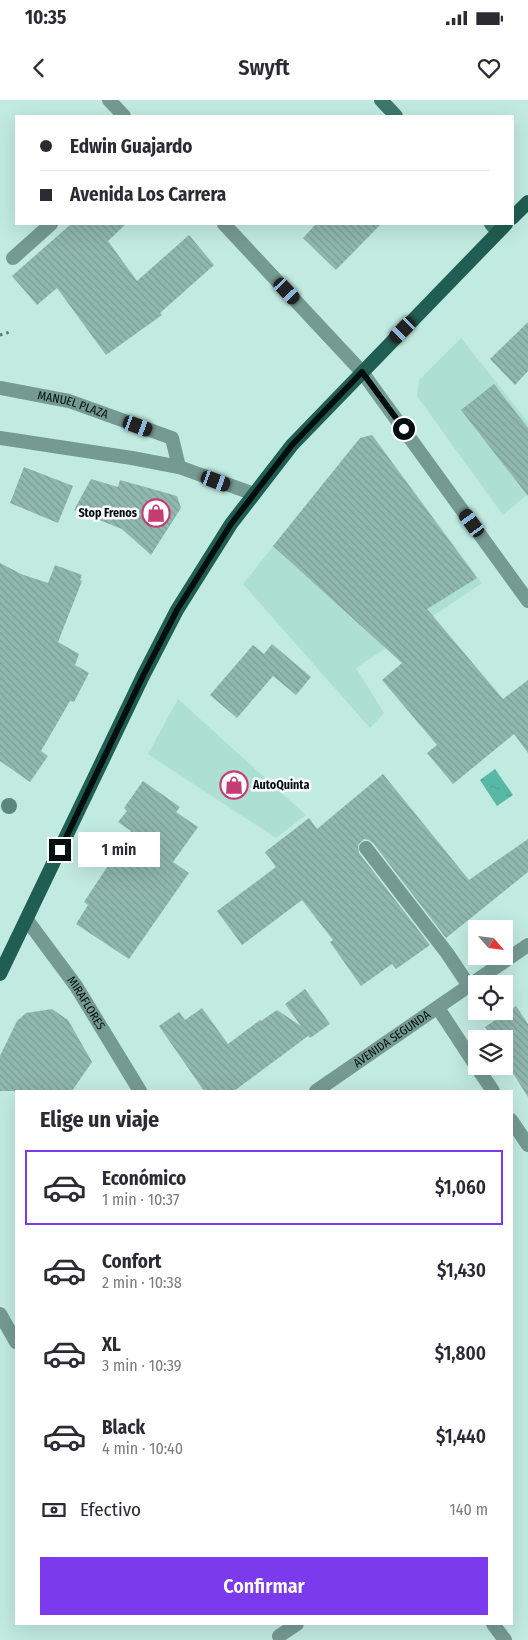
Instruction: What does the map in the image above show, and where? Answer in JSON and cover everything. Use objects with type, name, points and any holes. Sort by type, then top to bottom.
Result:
[{"type":"main road","points":[[381,100],[395,115]]},
{"type":"main road","points":[[514,216],[528,202]]},
{"type":"main road","points":[[0,974],[143,676],[177,610],[231,524],[292,445],[498,227]]},
{"type":"street","points":[[109,100],[123,115]]},
{"type":"street","points":[[13,258],[50,225]]},
{"type":"street","points":[[225,225],[362,372],[528,601]]},
{"type":"street","name":"MANUEL PLAZA","points":[[0,388],[69,401],[172,438],[179,467]]},
{"type":"street","points":[[0,438],[179,467],[254,494]]},
{"type":"street","points":[[366,848],[447,953],[468,984]]},
{"type":"street","name":"MIRAFLORES","points":[[27,920],[76,986],[139,1090]]},
{"type":"street","name":"AVENIDA SEGUNDA","points":[[485,975],[528,945]]},
{"type":"street","name":"AVENIDA SEGUNDA","points":[[317,1090],[468,987]]},
{"type":"street","points":[[438,1008],[468,1054]]},
{"type":"street","points":[[482,1075],[492,1090]]},
{"type":"street","points":[[513,1123],[528,1145]]},
{"type":"street","points":[[0,1314],[15,1340]]},
{"type":"street","points":[[279,1636],[296,1625]]},
{"type":"street","points":[[494,1625],[504,1640]]},
{"type":"path","points":[[0,335],[10,332]]},
{"type":"shaded area","points":[[461,338],[528,422],[528,494],[503,515],[417,396],[419,380]]},
{"type":"shaded area","points":[[372,435],[482,583],[356,668],[384,713],[370,728],[243,584],[360,438]]},
{"type":"shaded area","name":"AutoQuinta","points":[[178,699],[306,815],[276,838],[148,754]]},
{"type":"water","points":[[495,769],[513,795],[497,806],[480,780]]},
{"type":"building","points":[[70,225],[125,225],[108,241],[137,281],[189,235],[214,265],[160,313],[162,315],[106,355],[57,288],[37,305],[12,276]]},
{"type":"building","points":[[315,225],[380,225],[336,270],[303,238]]},
{"type":"building","points":[[528,322],[528,371],[515,385],[490,359]]},
{"type":"building","points":[[494,384],[528,428],[528,496],[461,410]]},
{"type":"building","points":[[372,435],[477,578],[427,609],[503,699],[528,680],[528,753],[514,734],[453,784],[427,753],[437,745],[382,680],[402,663],[273,546],[360,438]]},
{"type":"building","points":[[24,467],[73,486],[58,523],[10,503]]},
{"type":"building","points":[[91,479],[118,487],[120,480],[177,496],[181,508],[151,555],[122,529],[74,510]]},
{"type":"building","points":[[0,563],[21,574],[48,583],[55,565],[82,575],[80,580],[82,581],[58,642],[79,654],[75,665],[89,673],[74,702],[70,701],[41,751],[48,756],[30,782],[0,761]]},
{"type":"building","points":[[272,644],[311,677],[296,695],[273,676],[237,718],[210,695],[253,645],[264,654]]},
{"type":"building","points":[[383,774],[469,880],[528,839],[528,872],[446,938],[373,843],[364,839],[358,845],[359,853],[430,945],[396,969],[392,964],[361,986],[330,942],[333,940],[302,900],[242,945],[217,911],[276,867],[265,852],[309,818],[317,829]]},
{"type":"building","points":[[143,781],[180,807],[176,812],[198,827],[173,862],[189,873],[129,959],[76,924],[88,905],[84,902],[131,831],[118,822],[127,811],[124,808]]},
{"type":"building","points":[[305,989],[330,1024],[310,1038],[308,1036],[235,1090],[203,1090],[159,1026],[179,1012],[185,1020],[202,1008],[228,1044],[277,1010],[301,1026],[285,1004]]},
{"type":"building","points":[[516,1006],[528,1024],[528,1097],[513,1073],[513,1030],[487,1030],[485,1027],[495,1020],[513,1020],[513,1008]]},
{"type":"building","points":[[52,1009],[68,1020],[92,1062],[73,1090],[0,1091],[0,1056],[17,1021],[26,1013]]},
{"type":"place","name":"Stop Frenos","points":[[156,513]]},
{"type":"place","name":"AutoQuinta","points":[[234,785]]},
{"type":"route","points":[[60,850],[143,676],[177,610],[231,524],[292,445],[362,372],[404,429]]}]
